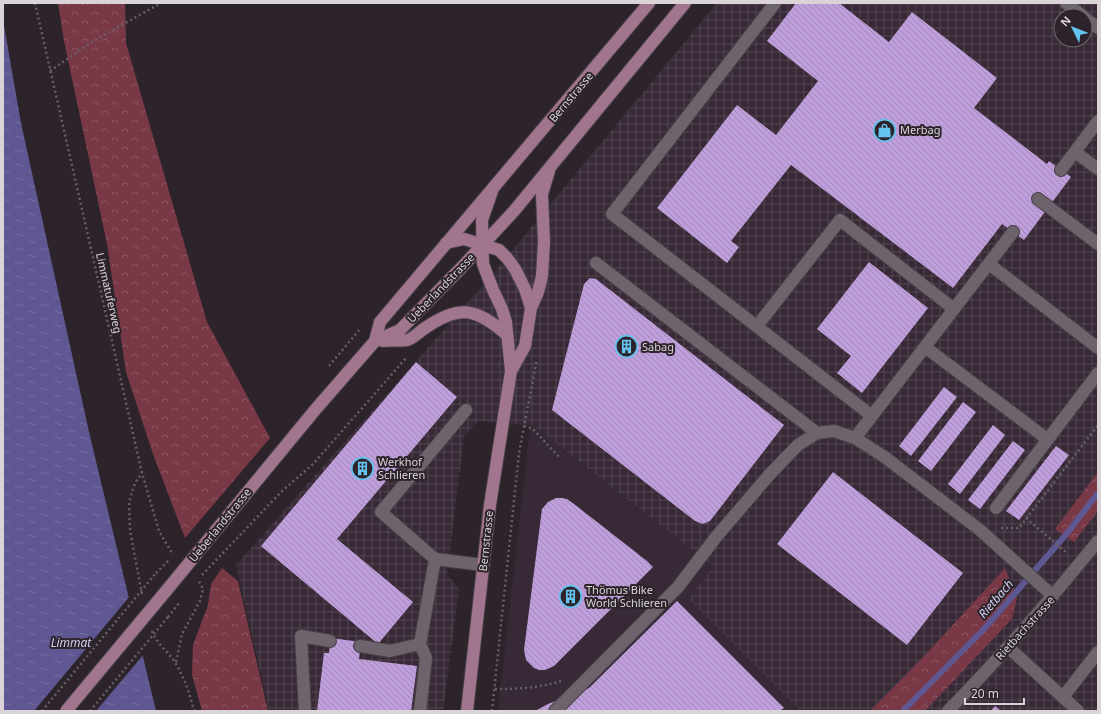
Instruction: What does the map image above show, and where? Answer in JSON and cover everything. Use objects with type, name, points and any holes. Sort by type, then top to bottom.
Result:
[{"type":"main road","name":"Bernstrasse","points":[[446,243],[492,191],[650,3]]},
{"type":"main road","name":"Bernstrasse","points":[[483,244],[514,211],[685,3]]},
{"type":"main road","name":"Bernstrasse","points":[[511,371],[525,346],[530,308],[538,292],[542,276],[544,242],[542,194],[550,166]]},
{"type":"main road","name":"Bernstrasse","points":[[467,711],[494,473],[511,371],[507,335],[502,309],[483,264],[482,220],[492,191]]},
{"type":"main road","name":"Bernstrasse","points":[[446,243],[464,239],[499,250],[507,258],[525,289],[530,308]]},
{"type":"main road","name":"Ueberlandstrasse","points":[[375,341],[380,322],[446,243]]},
{"type":"main road","name":"Ueberlandstrasse","points":[[66,711],[315,410],[375,341],[400,330],[483,244]]},
{"type":"main road","points":[[375,341],[409,340],[441,318],[457,312],[466,311],[487,319],[507,335]]},
{"type":"street","points":[[775,3],[612,214],[872,416]]},
{"type":"street","points":[[1061,170],[1098,121]]},
{"type":"street","points":[[1075,152],[1098,169]]},
{"type":"street","points":[[1038,199],[1098,244]]},
{"type":"street","points":[[756,326],[840,220],[954,309]]},
{"type":"street","points":[[855,438],[1013,232]]},
{"type":"street","points":[[596,263],[817,432]]},
{"type":"street","points":[[989,264],[1098,348]]},
{"type":"street","points":[[925,347],[1047,440]]},
{"type":"street","points":[[996,508],[1098,372]]},
{"type":"street","points":[[466,410],[381,512],[435,559],[483,565]]},
{"type":"street","points":[[555,711],[678,586],[716,537],[770,474],[798,445],[817,432],[834,431],[855,438],[886,458],[990,539],[1053,596]]},
{"type":"street","name":"Rietbachstrasse","points":[[948,711],[1053,596],[1098,541]]},
{"type":"street","points":[[420,711],[426,658],[420,644],[435,559]]},
{"type":"street","points":[[305,711],[301,636],[330,641]]},
{"type":"street","points":[[360,646],[390,651],[420,644]]},
{"type":"street","points":[[1008,647],[1078,711]]},
{"type":"street","points":[[1063,697],[1098,652]]},
{"type":"path","name":"Limmatuferweg","points":[[35,3],[142,473],[159,531],[174,555]]},
{"type":"path","points":[[50,71],[95,40],[161,3]]},
{"type":"path","points":[[194,584],[281,492],[313,464],[408,355]]},
{"type":"path","points":[[492,711],[519,453],[538,355]]},
{"type":"path","points":[[990,539],[999,528],[1019,528],[1098,425]]},
{"type":"path","points":[[524,426],[533,429],[559,457]]},
{"type":"path","points":[[140,586],[130,531],[129,502],[135,483],[142,473]]},
{"type":"path","points":[[1026,518],[1063,550]]},
{"type":"path","points":[[42,711],[156,573]]},
{"type":"path","points":[[176,663],[182,634],[200,601],[203,589],[198,579]]},
{"type":"path","points":[[90,711],[181,601]]},
{"type":"path","points":[[156,641],[176,663],[188,688],[194,711]]},
{"type":"path","points":[[495,689],[523,689],[549,685],[569,678],[578,686]]},
{"type":"shaded area","points":[[717,3],[1098,3],[1098,711],[801,711],[689,599],[713,566],[534,426],[478,421],[464,436],[447,574],[459,589],[443,711],[269,711],[236,565],[487,281]]},
{"type":"shaded area","points":[[530,426],[534,426],[714,566],[689,599],[801,711],[498,711]]},
{"type":"green space","points":[[58,3],[125,3],[126,43],[207,322],[270,438],[185,538],[153,454],[126,372],[107,244],[64,41]]},
{"type":"green space","points":[[1098,472],[1098,511],[1074,542],[1055,529]]},
{"type":"green space","points":[[222,568],[238,581],[268,711],[202,711],[192,675],[193,645],[208,605],[211,584]]},
{"type":"green space","points":[[1005,568],[1017,598],[1012,619],[925,711],[870,711],[929,651]]},
{"type":"water","name":"Limmat","points":[[3,20],[21,123],[89,432],[156,711],[3,711]]},
{"type":"pier","points":[[130,596],[144,654],[96,711],[34,711]]},
{"type":"building","points":[[796,3],[839,3],[889,42],[912,12],[997,78],[974,108],[1047,164],[1049,161],[1071,177],[1024,240],[1002,224],[953,288],[791,165],[731,241],[739,247],[727,263],[657,208],[737,105],[776,135],[818,81],[767,41]]},
{"type":"building","points":[[869,262],[928,308],[862,393],[837,373],[851,356],[817,329]]},
{"type":"building","name":"Sabag","points":[[590,278],[596,279],[784,425],[710,521],[703,524],[695,521],[552,410],[584,284]]},
{"type":"building","name":"Werkhof Schlieren","points":[[416,362],[457,397],[337,539],[413,602],[378,644],[261,546]]},
{"type":"building","points":[[944,387],[957,397],[911,456],[899,446]]},
{"type":"building","points":[[963,402],[976,412],[931,471],[918,461]]},
{"type":"building","points":[[993,425],[1005,435],[960,494],[948,484]]},
{"type":"building","points":[[1013,441],[1025,450],[980,509],[968,500]]},
{"type":"building","points":[[1056,446],[1069,455],[1019,520],[1006,511]]},
{"type":"building","points":[[833,472],[963,573],[907,645],[777,544]]},
{"type":"building","name":"Thömus Bike World Schlieren","points":[[556,498],[567,499],[653,567],[554,666],[545,670],[539,670],[534,668],[526,660],[524,650],[542,509],[548,502]]},
{"type":"building","points":[[677,601],[784,708],[780,711],[535,711],[548,704],[589,688]]},
{"type":"building","points":[[331,638],[361,642],[359,659],[417,666],[411,711],[317,711],[324,653],[329,653]]},
{"type":"building","points":[[995,706],[1001,711],[991,711]]},
{"type":"waterway","name":"Rietbach","points":[[903,711],[985,628],[1069,531],[1098,493]]},
{"type":"place","name":"Merbag","points":[[884,130]]},
{"type":"place","name":"Sabag","points":[[626,347]]},
{"type":"place","name":"Werkhof Schlieren","points":[[362,468]]},
{"type":"place","name":"Thömus Bike World Schlieren","points":[[571,596]]}]
